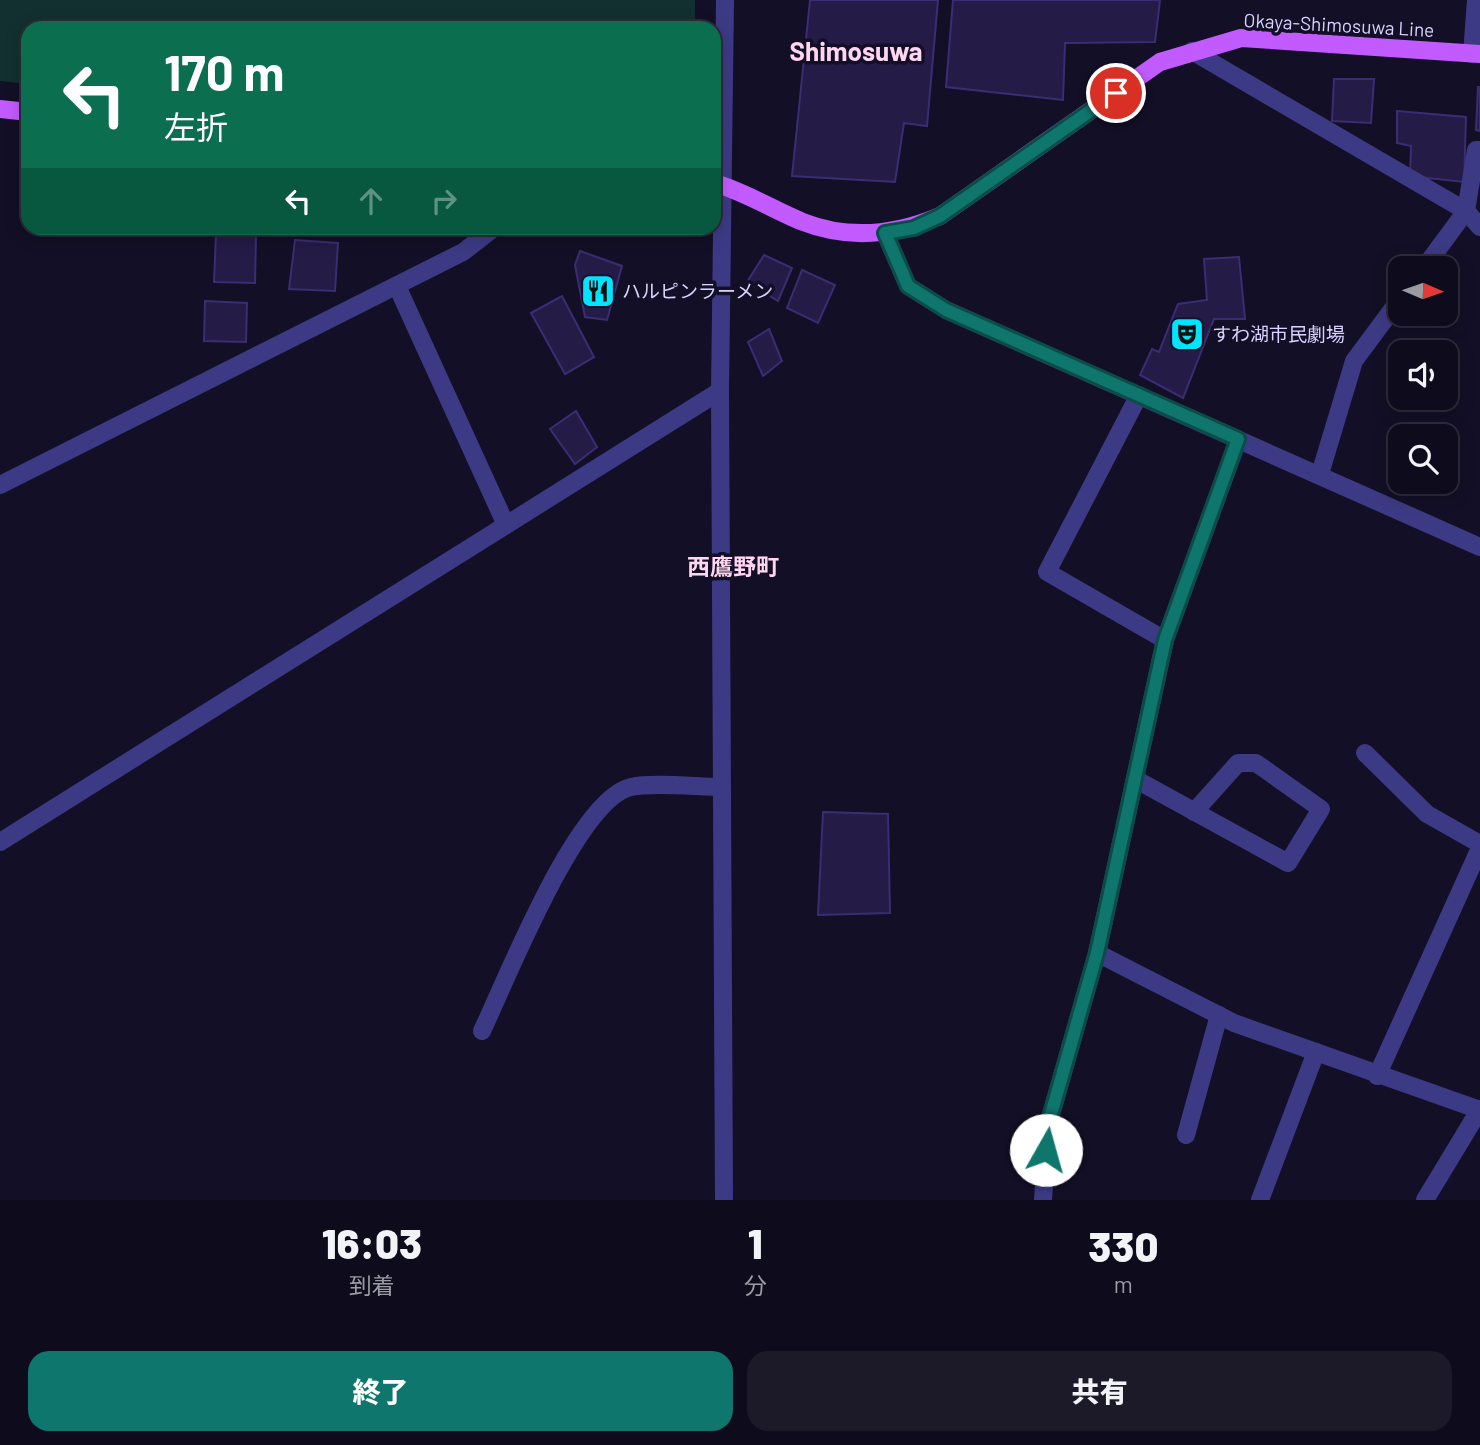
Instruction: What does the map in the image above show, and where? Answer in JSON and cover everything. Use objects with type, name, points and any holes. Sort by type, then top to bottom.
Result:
[{"type":"main road","name":"Okaya-Shimosuwa Line","points":[[721,185],[804,223],[846,232],[885,233],[914,228],[940,216],[1160,62],[1192,51],[1241,38],[1476,54]]},
{"type":"main road","points":[[0,109],[21,111]]},
{"type":"street","points":[[721,115],[726,0]]},
{"type":"street","points":[[1476,0],[1476,54]]},
{"type":"street","points":[[1192,51],[1466,211],[1480,227]]},
{"type":"street","points":[[1433,256],[1466,211],[1476,150],[1480,150]]},
{"type":"street","points":[[885,233],[908,286],[946,310],[1320,474],[1480,548]]},
{"type":"street","points":[[0,485],[463,252],[485,235]]},
{"type":"street","points":[[718,235],[724,1200]]},
{"type":"street","points":[[397,286],[506,525]]},
{"type":"street","points":[[1320,474],[1354,361],[1388,315]]},
{"type":"street","points":[[0,842],[720,391]]},
{"type":"street","points":[[1139,395],[1047,572],[1165,640]]},
{"type":"street","points":[[1043,1200],[1048,1125],[1097,953],[1165,640],[1238,439]]},
{"type":"street","points":[[1365,752],[1427,814],[1480,846],[1377,1076]]},
{"type":"street","points":[[1135,779],[1287,863],[1321,809],[1256,763],[1238,763],[1194,811]]},
{"type":"street","points":[[482,1031],[558,869],[592,815],[629,787],[722,787]]},
{"type":"street","points":[[1097,953],[1219,1015],[1377,1076],[1480,1110],[1425,1200]]},
{"type":"street","points":[[1186,1135],[1219,1015]]},
{"type":"street","points":[[1260,1200],[1316,1052]]},
{"type":"green space","points":[[0,0],[695,0],[695,21],[21,21],[21,83],[0,81]]},
{"type":"building","points":[[810,0],[938,0],[927,126],[904,123],[895,182],[792,176]]},
{"type":"building","points":[[953,0],[1160,0],[1155,42],[1065,43],[1063,100],[946,87]]},
{"type":"building","points":[[1334,79],[1374,79],[1371,123],[1332,121]]},
{"type":"building","points":[[1480,87],[1480,131],[1476,130]]},
{"type":"building","points":[[1397,111],[1466,117],[1464,182],[1410,176],[1411,146],[1397,143]]},
{"type":"building","points":[[216,235],[256,235],[255,283],[214,282]]},
{"type":"building","points":[[295,240],[338,243],[335,291],[289,289]]},
{"type":"building","name":"ハルピンラーメン","points":[[580,251],[622,266],[607,320],[585,317],[575,265]]},
{"type":"building","points":[[764,255],[792,268],[778,301],[747,282]]},
{"type":"building","name":"すわ湖市民劇場","points":[[1239,257],[1245,319],[1214,319],[1183,398],[1140,375],[1152,349],[1159,352],[1178,304],[1207,300],[1204,259]]},
{"type":"building","points":[[802,270],[835,285],[818,323],[787,308]]},
{"type":"building","points":[[562,296],[594,357],[565,374],[531,313]]},
{"type":"building","points":[[205,301],[247,303],[246,342],[204,341]]},
{"type":"building","points":[[769,329],[782,361],[763,376],[748,342]]},
{"type":"building","points":[[576,411],[597,447],[575,464],[550,429]]},
{"type":"building","points":[[823,812],[888,814],[890,913],[818,915]]},
{"type":"place","name":"ハルピンラーメン","points":[[598,291]]},
{"type":"place","name":"すわ湖市民劇場","points":[[1187,334]]},
{"type":"district","name":"Shimosuwa","points":[[856,52]]},
{"type":"district","name":"西鷹野町","points":[[733,567]]},
{"type":"route","points":[[1046,1150],[1048,1125],[1097,953],[1165,640],[1238,439],[946,310],[908,286],[885,233],[914,228],[940,216],[1116,93]]}]
